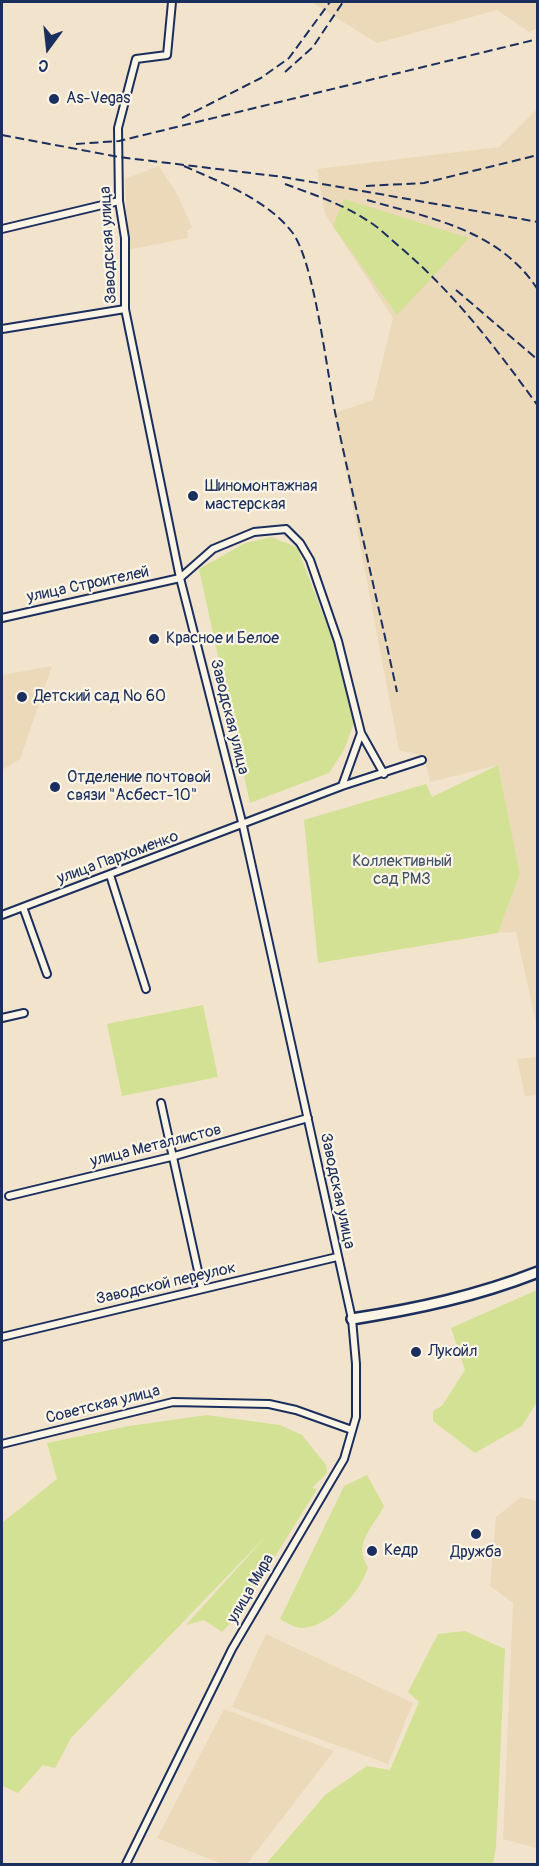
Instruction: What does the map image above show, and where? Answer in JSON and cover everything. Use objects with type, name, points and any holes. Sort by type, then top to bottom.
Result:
[{"type":"street","name":"Заводская улица","points":[[172,2],[166,55],[136,59],[120,114],[119,201],[125,238],[125,309],[180,578],[243,826],[352,1319]]},
{"type":"street","points":[[2,229],[119,201]]},
{"type":"street","points":[[2,329],[125,309]]},
{"type":"street","points":[[180,578],[213,549],[254,532],[286,529],[300,543],[309,560],[338,641],[361,733],[384,774]]},
{"type":"street","name":"улица Строителей","points":[[2,618],[180,578]]},
{"type":"street","points":[[342,786],[361,733]]},
{"type":"street","name":"улица Пархоменко","points":[[2,915],[243,826],[342,786],[422,760]]},
{"type":"street","points":[[110,875],[146,989]]},
{"type":"street","points":[[23,907],[47,974]]},
{"type":"street","points":[[2,1018],[24,1014]]},
{"type":"street","points":[[161,1103],[171,1157],[202,1289]]},
{"type":"street","name":"улица Металлистов","points":[[9,1196],[171,1157],[308,1118]]},
{"type":"street","name":"Заводской переулок","points":[[2,1337],[337,1257]]},
{"type":"street","points":[[352,1319],[432,1306],[493,1290],[537,1272]]},
{"type":"street","name":"улица Мира","points":[[126,1864],[232,1649],[344,1459],[356,1417],[357,1387],[352,1319]]},
{"type":"street","name":"Советская улица","points":[[2,1444],[173,1402],[269,1404],[296,1410],[352,1430]]},
{"type":"shaded area","points":[[311,2],[537,2],[537,28],[529,32],[497,10],[377,43]]},
{"type":"shaded area","points":[[537,109],[537,1028],[516,932],[498,933],[520,874],[498,765],[430,782],[424,756],[399,750],[335,413],[373,400],[393,318],[325,214],[317,169],[499,147]]},
{"type":"shaded area","points":[[159,166],[177,194],[192,227],[187,231],[188,238],[128,250],[125,179]]},
{"type":"shaded area","name":"Детский сад № 60","points":[[52,666],[20,759],[2,770],[2,675]]},
{"type":"shaded area","points":[[537,1057],[537,1095],[525,1096],[517,1059]]},
{"type":"shaded area","points":[[521,1497],[538,1501],[537,1848],[503,1839],[513,1603],[490,1586],[496,1517]]},
{"type":"shaded area","points":[[266,1634],[413,1703],[388,1764],[232,1707]]},
{"type":"shaded area","points":[[224,1709],[334,1751],[247,1864],[222,1864],[157,1838]]},
{"type":"green space","points":[[344,199],[469,238],[397,315],[333,226]]},
{"type":"green space","points":[[271,537],[297,547],[332,638],[354,723],[344,750],[329,773],[250,803],[199,569],[245,543]]},
{"type":"green space","name":"Коллективный сад РМЗ","points":[[498,765],[520,874],[498,933],[318,963],[304,820],[426,784],[432,797]]},
{"type":"green space","points":[[203,1005],[218,1077],[122,1096],[107,1024]]},
{"type":"green space","points":[[537,1290],[537,1402],[522,1426],[475,1453],[433,1421],[433,1411],[442,1406],[465,1370],[451,1328]]},
{"type":"green space","points":[[207,1415],[280,1425],[302,1435],[326,1465],[327,1473],[312,1488],[317,1489],[240,1613],[222,1632],[204,1620],[186,1625],[269,1533],[71,1738],[55,1768],[43,1765],[18,1793],[3,1786],[2,1523],[57,1479],[47,1443],[129,1426]]},
{"type":"green space","points":[[367,1475],[384,1506],[363,1543],[362,1550],[368,1567],[359,1587],[333,1615],[322,1622],[299,1628],[280,1619],[344,1486]]},
{"type":"green space","points":[[465,1631],[505,1649],[496,1847],[493,1864],[266,1864],[325,1795],[367,1766],[390,1770],[419,1702],[408,1692],[438,1634]]},
{"type":"railway","points":[[182,118],[261,78],[289,58],[330,2]]},
{"type":"railway","points":[[285,72],[313,47],[343,2]]},
{"type":"railway","points":[[76,144],[119,141],[538,39]]},
{"type":"railway","points":[[2,135],[119,157],[283,177],[538,222]]},
{"type":"railway","points":[[366,186],[424,183],[538,155]]},
{"type":"railway","points":[[184,166],[242,193],[270,210],[292,232],[300,246],[313,291],[335,412],[397,692]]},
{"type":"railway","points":[[285,184],[348,209],[377,227],[400,247],[474,322],[538,406]]},
{"type":"railway","points":[[367,200],[439,221],[484,240],[504,253],[538,290]]},
{"type":"railway","points":[[456,290],[538,360]]},
{"type":"place","name":"As-Vegas","points":[[54,99]]},
{"type":"place","name":"Шиномонтажная мастерская","points":[[193,496]]},
{"type":"place","name":"Красное и Белое","points":[[154,639]]},
{"type":"place","name":"Детский сад № 60","points":[[22,697]]},
{"type":"place","name":"Отделение почтовой связи \"Асбест-10\"","points":[[55,787]]},
{"type":"place","name":"Лукойл","points":[[416,1352]]},
{"type":"place","name":"Дружба","points":[[476,1534]]},
{"type":"place","name":"Кедр","points":[[372,1551]]}]
